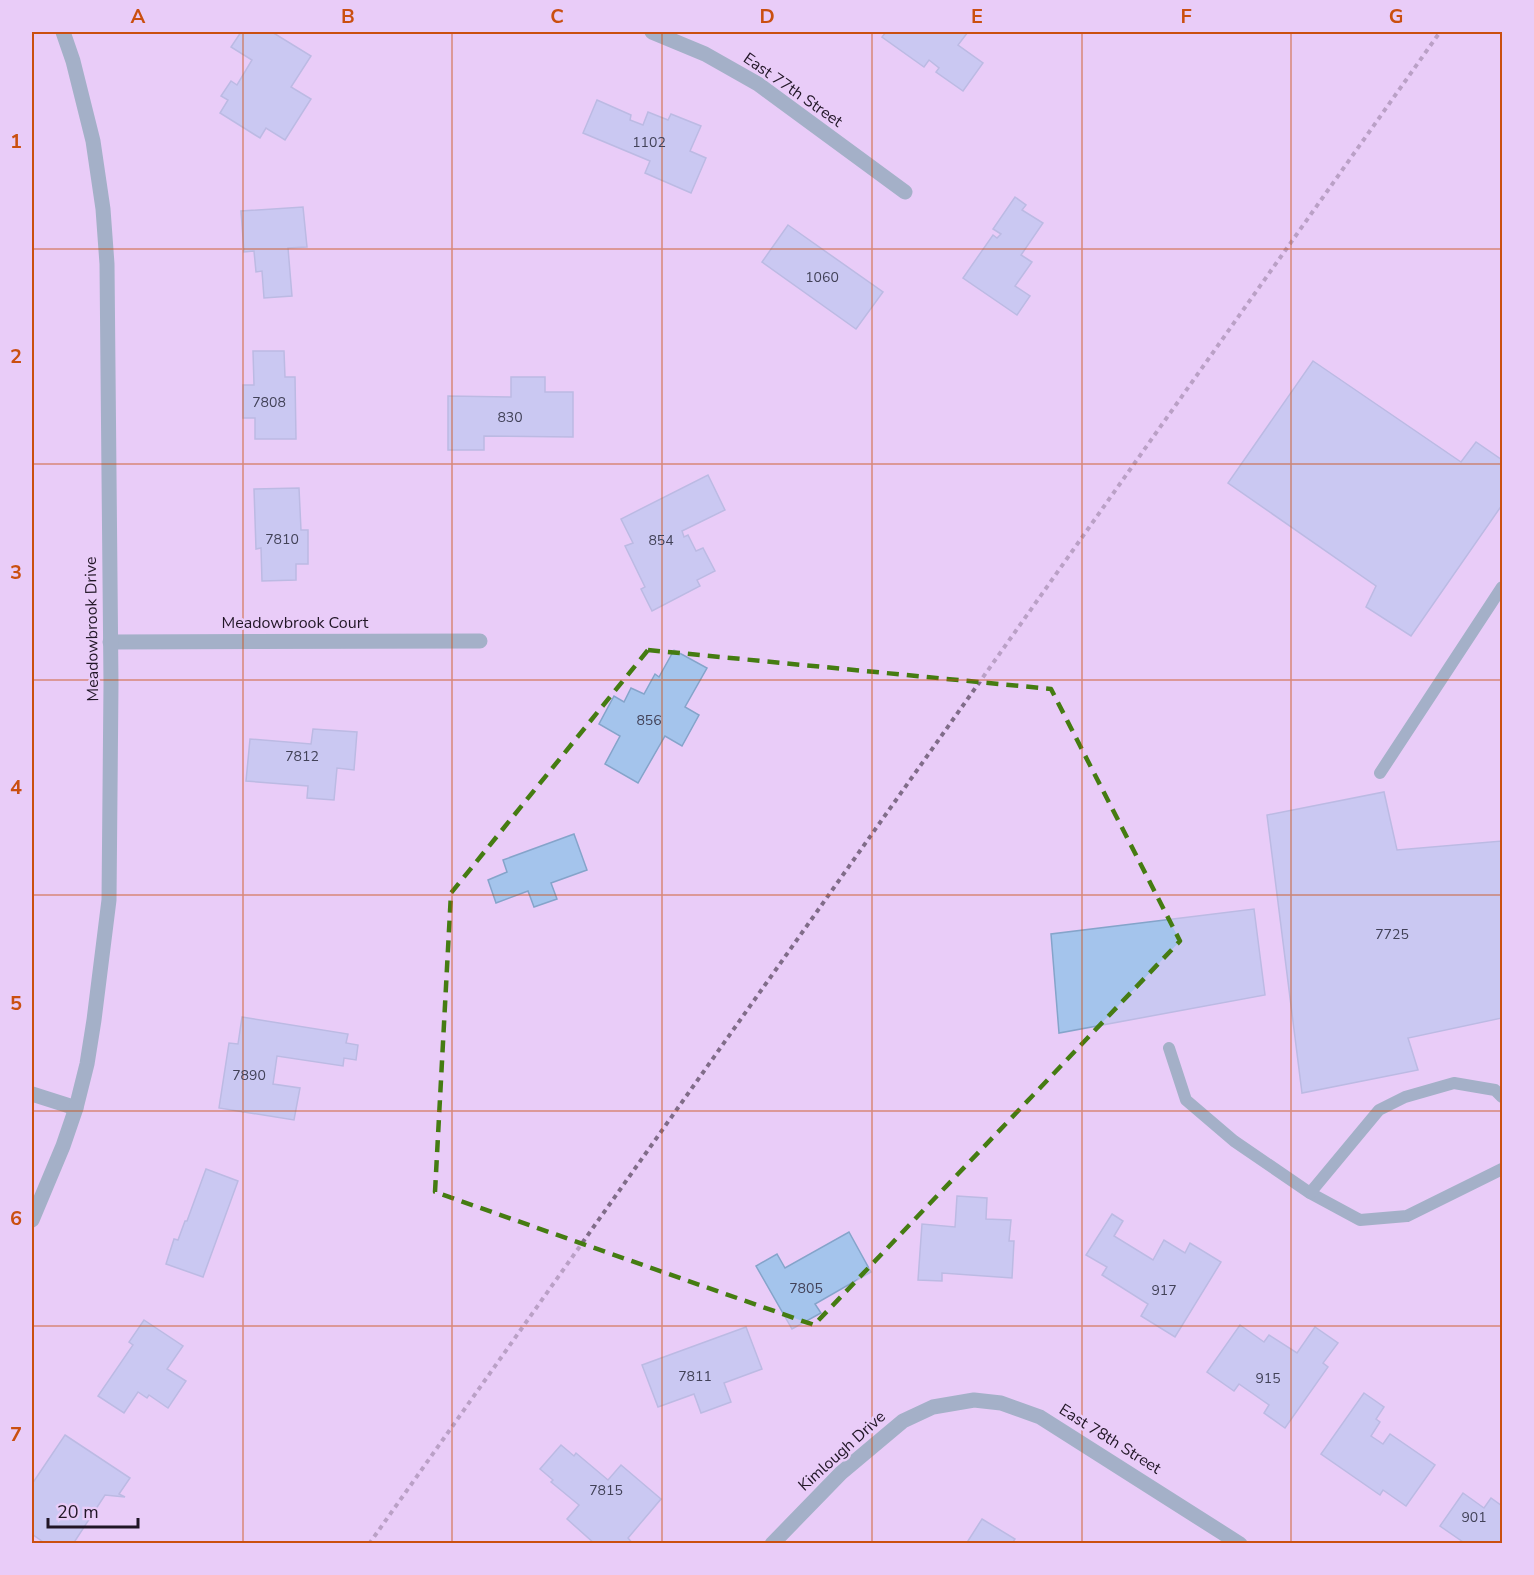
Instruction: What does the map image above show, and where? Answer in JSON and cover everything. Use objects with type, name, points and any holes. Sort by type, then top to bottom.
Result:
[{"type":"street","name":"Meadowbrook Drive","points":[[32,1220],[76,1108],[87,1064],[108,900],[111,684],[107,264],[104,220],[93,141],[73,61],[63,32]]},
{"type":"street","name":"East 77th Street","points":[[652,32],[705,54],[758,84],[905,192]]},
{"type":"street","name":"Meadowbrook Court","points":[[110,642],[480,641]]},
{"type":"street","points":[[32,1094],[76,1108]]},
{"type":"street","name":"East 78th Street","points":[[949,1404],[974,1400],[1001,1403],[1040,1417],[1240,1544]]},
{"type":"street","name":"Kimlough Drive","points":[[772,1544],[841,1473],[886,1434],[903,1421],[921,1412],[949,1404]]},
{"type":"lane","points":[[1380,773],[1503,587]]},
{"type":"lane","points":[[1169,1048],[1186,1100],[1234,1141],[1310,1193],[1360,1220],[1407,1216],[1503,1169]]},
{"type":"lane","points":[[1310,1193],[1379,1110],[1405,1097],[1454,1083],[1495,1089],[1503,1097]]},
{"type":"path","points":[[369,1544],[1440,32]]},
{"type":"highlighted area","points":[[648,650],[1051,689],[1180,941],[814,1325],[435,1192],[451,893]]},
{"type":"building","points":[[241,32],[272,32],[311,56],[291,87],[311,99],[285,140],[266,128],[260,138],[220,113],[228,100],[221,96],[231,81],[237,85],[252,60],[231,47]]},
{"type":"building","points":[[886,32],[968,32],[958,45],[983,63],[963,91],[936,72],[939,68],[929,60],[924,67],[882,37]]},
{"type":"building","points":[[597,100],[631,115],[630,120],[643,125],[648,112],[668,120],[671,114],[701,126],[690,151],[706,158],[691,193],[645,173],[650,161],[583,133]]},
{"type":"building","points":[[1015,197],[1026,205],[1022,210],[1043,223],[1021,255],[1032,262],[1015,286],[1030,296],[1017,315],[963,278],[993,235],[997,238],[1001,234],[993,229]]},
{"type":"building","points":[[303,207],[307,247],[288,248],[292,296],[264,298],[262,271],[256,272],[254,251],[244,252],[241,211]]},
{"type":"building","points":[[788,225],[883,292],[856,329],[762,262]]},
{"type":"building","points":[[253,351],[284,351],[285,377],[295,377],[296,439],[255,439],[255,418],[243,418],[243,385],[254,385]]},
{"type":"building","points":[[1313,361],[1461,462],[1476,442],[1502,460],[1502,505],[1411,636],[1366,607],[1376,586],[1228,483]]},
{"type":"building","points":[[511,377],[545,377],[545,392],[573,392],[573,437],[484,436],[484,450],[448,450],[448,396],[511,397]]},
{"type":"building","points":[[708,475],[725,510],[682,531],[684,537],[688,535],[696,551],[703,548],[715,571],[697,580],[700,586],[652,611],[641,589],[645,587],[625,546],[633,543],[621,519]]},
{"type":"building","points":[[299,488],[301,530],[308,530],[308,564],[296,564],[296,580],[262,581],[261,548],[256,549],[254,489]]},
{"type":"building","points":[[674,650],[707,668],[685,707],[699,715],[682,746],[665,736],[638,783],[605,764],[620,736],[599,724],[614,696],[624,702],[631,688],[644,694],[655,674],[659,677]]},
{"type":"building","points":[[313,729],[357,732],[354,770],[337,768],[334,800],[307,798],[308,786],[246,781],[250,739],[311,744]]},
{"type":"building","points":[[1384,792],[1397,850],[1502,841],[1502,1018],[1408,1038],[1418,1070],[1302,1093],[1267,815]]},
{"type":"building","points":[[574,834],[587,870],[551,883],[557,899],[534,907],[528,891],[496,903],[488,880],[507,872],[503,860]]},
{"type":"building","points":[[1254,909],[1265,995],[1059,1033],[1051,934]]},
{"type":"building","points":[[242,1017],[348,1034],[346,1043],[358,1045],[356,1060],[344,1058],[343,1066],[277,1056],[273,1084],[300,1088],[294,1120],[219,1108],[229,1043],[238,1044]]},
{"type":"building","points":[[206,1169],[238,1181],[203,1277],[166,1264],[174,1239],[178,1240],[185,1221],[187,1221]]},
{"type":"building","points":[[957,1196],[987,1198],[986,1219],[1011,1220],[1009,1241],[1014,1241],[1012,1278],[942,1273],[942,1281],[918,1280],[922,1224],[955,1227]]},
{"type":"building","points":[[1112,1214],[1123,1221],[1114,1236],[1153,1260],[1164,1240],[1185,1253],[1190,1243],[1221,1262],[1175,1337],[1141,1316],[1148,1304],[1102,1275],[1107,1267],[1086,1255]]},
{"type":"building","points":[[849,1232],[871,1272],[815,1304],[821,1313],[792,1329],[756,1266],[777,1254],[785,1268]]},
{"type":"building","points":[[144,1320],[183,1346],[167,1369],[186,1381],[168,1408],[149,1395],[147,1398],[138,1392],[124,1413],[98,1396],[133,1345],[129,1342]]},
{"type":"building","points":[[1240,1325],[1264,1342],[1269,1335],[1297,1353],[1315,1327],[1338,1343],[1323,1363],[1328,1367],[1285,1428],[1264,1413],[1269,1405],[1239,1384],[1234,1391],[1207,1372]]},
{"type":"building","points":[[746,1327],[762,1369],[724,1383],[731,1402],[701,1413],[694,1394],[658,1407],[642,1365]]},
{"type":"building","points":[[1364,1393],[1384,1407],[1376,1419],[1380,1422],[1371,1436],[1383,1444],[1390,1434],[1435,1465],[1406,1506],[1383,1490],[1380,1495],[1321,1454]]},
{"type":"building","points":[[65,1435],[130,1478],[119,1494],[125,1497],[105,1495],[73,1544],[46,1544],[32,1534],[32,1484]]},
{"type":"building","points":[[561,1445],[574,1456],[576,1453],[608,1480],[621,1465],[661,1499],[628,1538],[633,1544],[595,1544],[567,1519],[579,1505],[551,1482],[553,1480],[540,1469]]},
{"type":"building","points":[[1463,1493],[1484,1508],[1491,1498],[1502,1506],[1502,1544],[1466,1544],[1440,1526]]},
{"type":"building","points":[[982,1519],[1015,1539],[1012,1544],[966,1544]]}]
